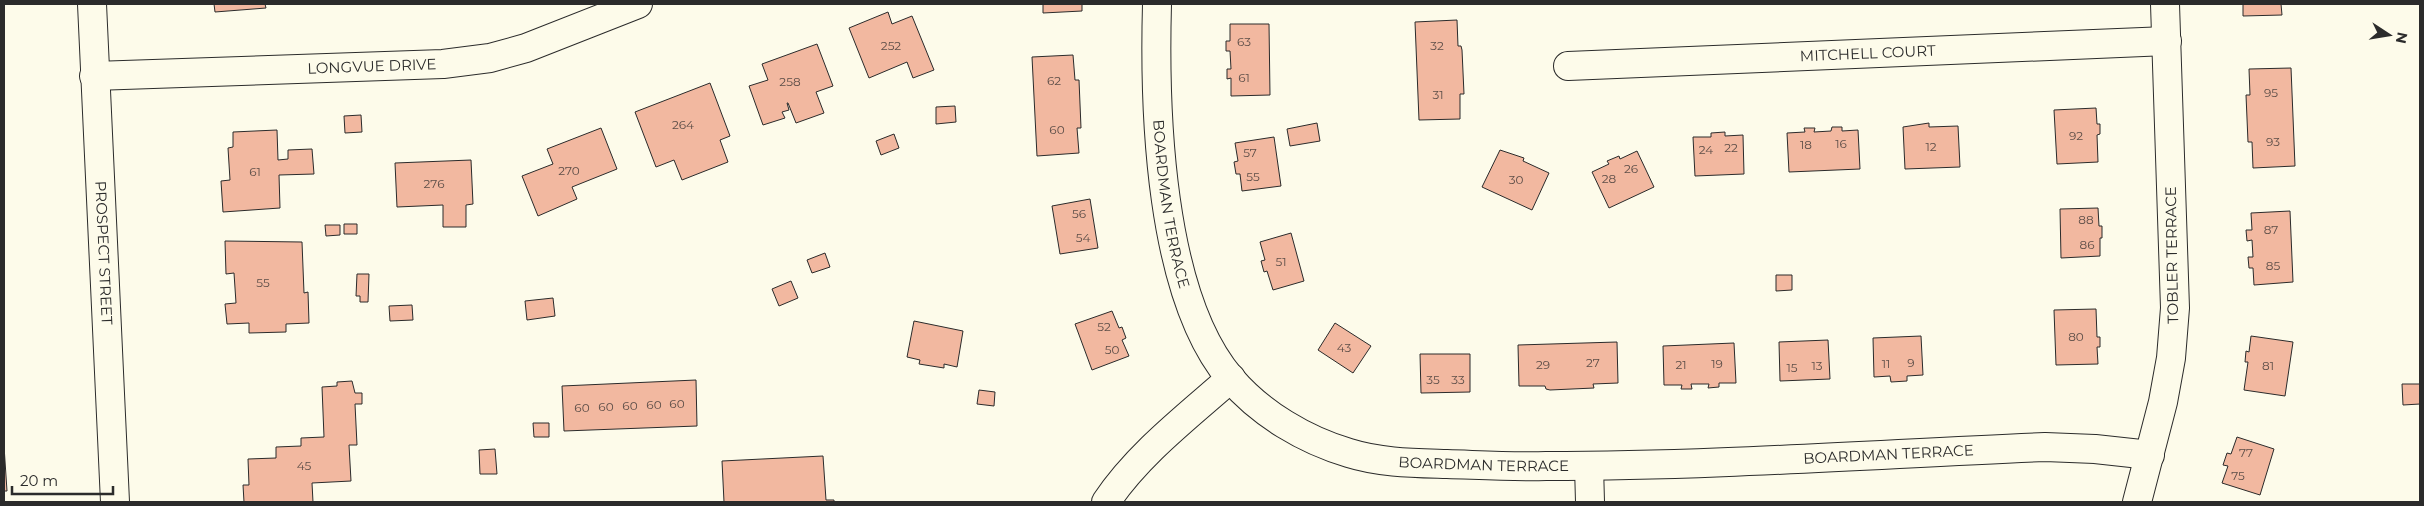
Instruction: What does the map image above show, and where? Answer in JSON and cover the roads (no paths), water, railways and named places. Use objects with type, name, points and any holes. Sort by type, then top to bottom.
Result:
[{"type":"street","name":"PROSPECT STREET","points":[[92,4],[115,502]]},
{"type":"street","name":"LONGVUE DRIVE","points":[[94,76],[442,64],[490,58],[526,48],[638,4]]},
{"type":"street","name":"BOARDMAN TERRACE","points":[[1157,4],[1157,108],[1168,216],[1178,263],[1192,310],[1210,348],[1231,378],[1279,420],[1314,440],[1351,454],[1391,462],[1512,466],[1589,466],[2045,448],[2095,449],[2150,456]]},
{"type":"street","name":"TOBLER TERRACE","points":[[2138,502],[2163,402],[2171,358],[2175,308],[2165,4]]},
{"type":"street","name":"MITCHELL COURT","points":[[1568,66],[2167,41]]},
{"type":"street","points":[[1106,502],[1136,466],[1170,432],[1231,378]]},
{"type":"street","points":[[1589,466],[1590,502]]}]
